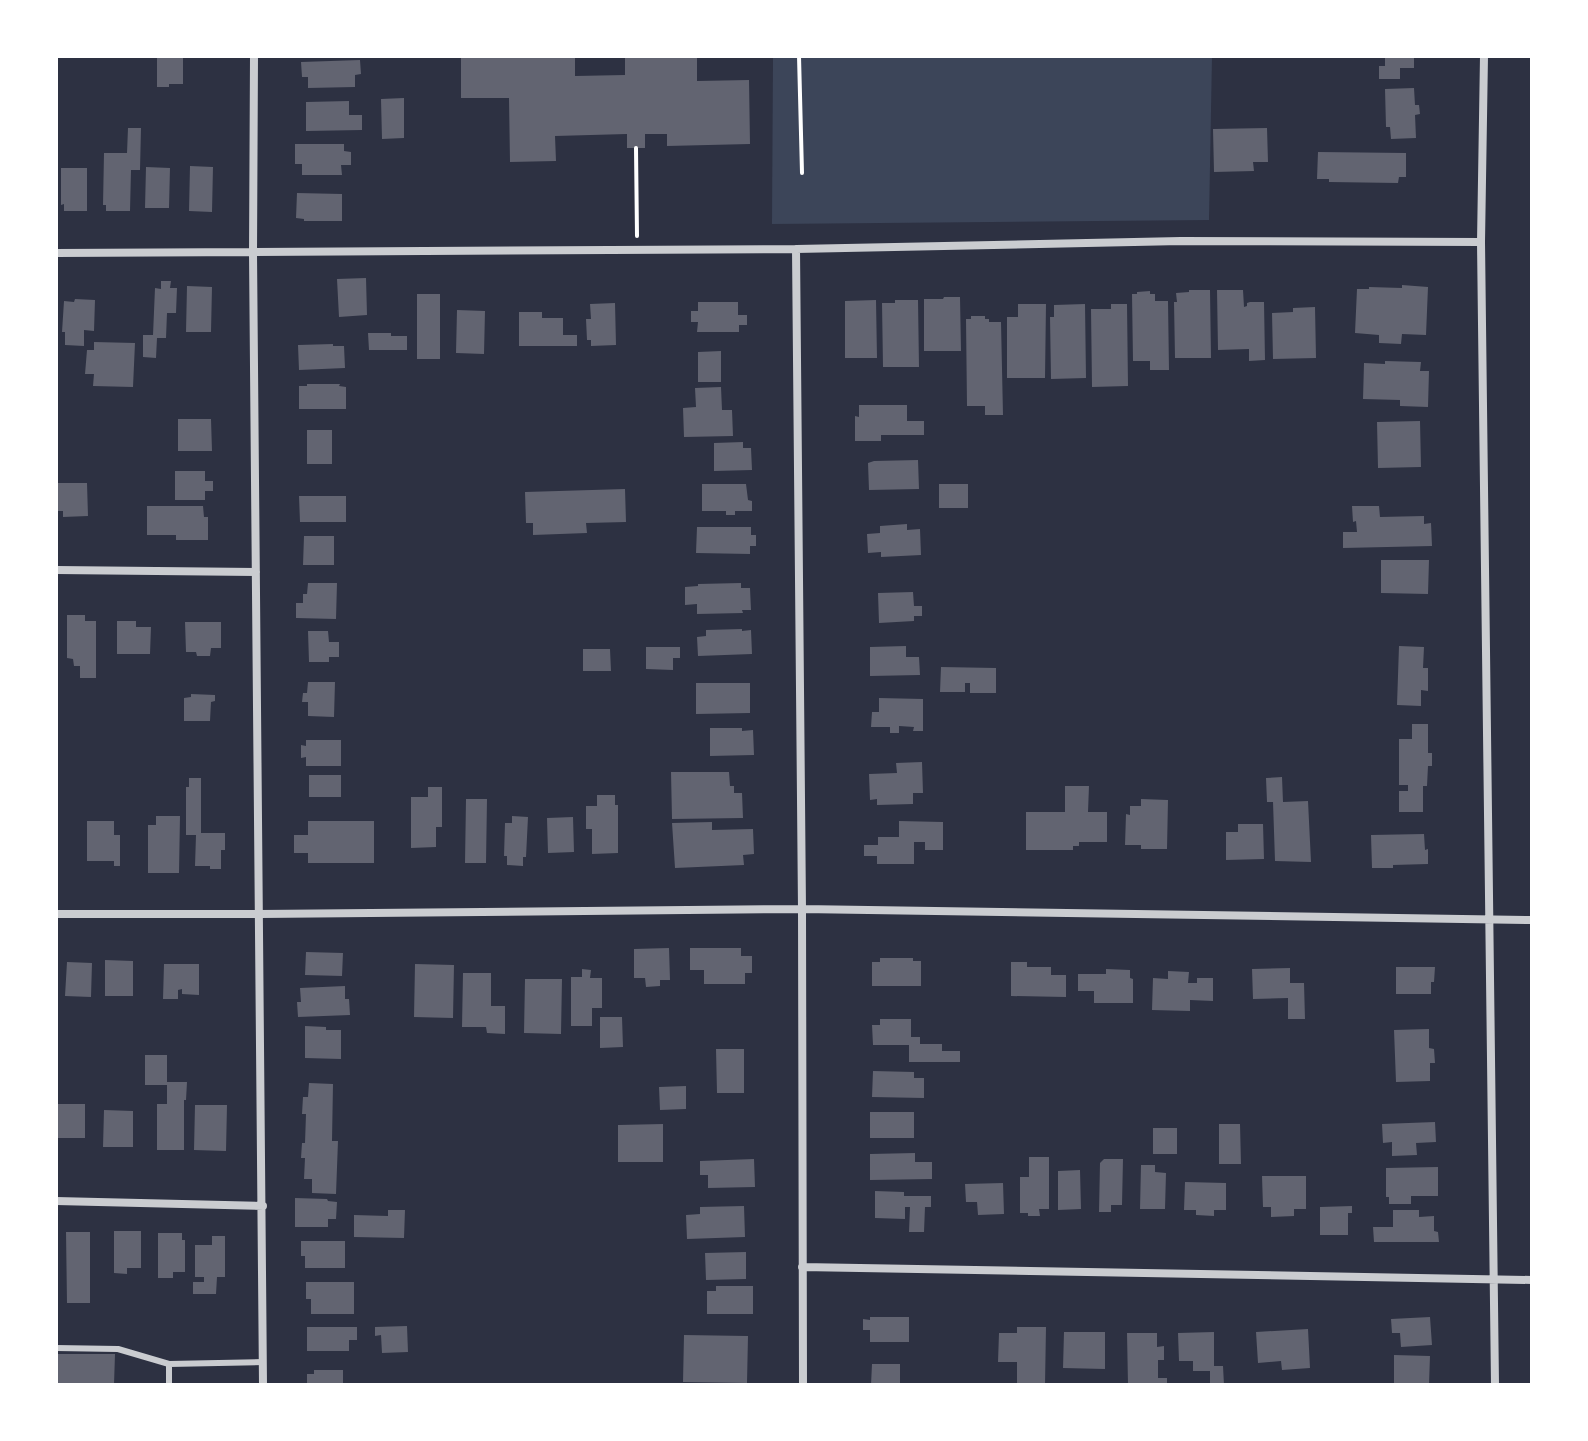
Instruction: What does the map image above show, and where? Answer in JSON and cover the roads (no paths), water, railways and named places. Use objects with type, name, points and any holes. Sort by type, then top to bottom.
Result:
[{"type":"street","points":[[254,56],[263,1385]]},
{"type":"street","points":[[1484,56],[1481,242],[1495,1385]]},
{"type":"street","points":[[56,253],[637,251],[1181,241],[1481,242]]},
{"type":"street","points":[[796,249],[803,1385]]},
{"type":"street","points":[[56,570],[256,572]]},
{"type":"street","points":[[56,914],[802,909],[1532,920]]},
{"type":"street","points":[[56,1201],[263,1206]]},
{"type":"street","points":[[802,1267],[1532,1280]]},
{"type":"lane","points":[[56,1348],[118,1349],[169,1364],[263,1362]]},
{"type":"lane","points":[[169,1364],[169,1385]]}]
